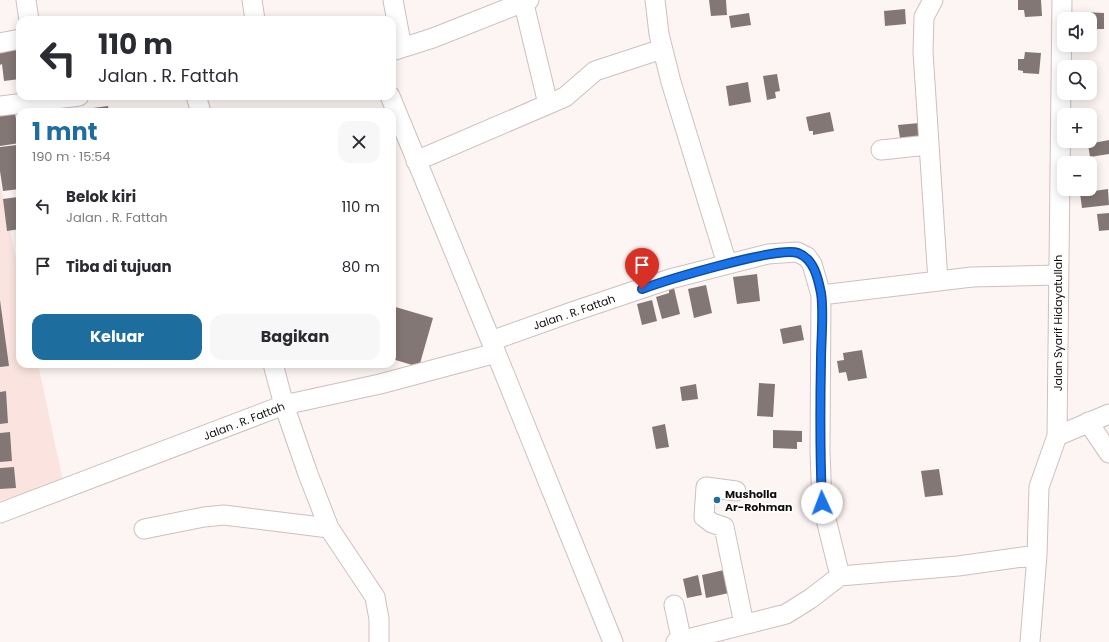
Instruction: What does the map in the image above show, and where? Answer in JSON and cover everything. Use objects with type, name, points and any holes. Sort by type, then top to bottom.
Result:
[{"type":"street","points":[[26,0],[28,16]]},
{"type":"street","points":[[252,0],[254,16]]},
{"type":"street","points":[[393,0],[394,16]]},
{"type":"street","points":[[655,0],[662,49],[670,82],[727,264]]},
{"type":"street","points":[[933,0],[924,17],[923,52],[938,281]]},
{"type":"street","name":"Jalan Syarif Hidayatullah","points":[[1030,642],[1037,555],[1039,487],[1057,436],[1062,0]]},
{"type":"street","points":[[396,38],[397,50],[433,38],[525,1],[548,104]]},
{"type":"street","points":[[0,43],[16,40]]},
{"type":"street","points":[[416,161],[565,97],[595,71],[662,49]]},
{"type":"street","points":[[0,106],[31,100]]},
{"type":"street","points":[[396,111],[494,347],[613,642]]},
{"type":"street","points":[[881,150],[928,145]]},
{"type":"street","name":"Jalan . R. Fattah","points":[[0,513],[284,405],[380,384],[494,347],[572,312],[670,279],[768,254],[797,252],[807,257],[812,264],[821,295],[820,451],[822,503],[840,576]]},
{"type":"street","points":[[821,295],[972,277],[1058,275]]},
{"type":"street","points":[[274,368],[284,405],[329,528],[375,597],[379,619],[379,642]]},
{"type":"street","points":[[1057,436],[1109,414]]},
{"type":"street","points":[[1088,422],[1109,453]]},
{"type":"street","points":[[736,491],[706,487],[704,517],[712,523],[724,527],[744,624]]},
{"type":"street","points":[[144,529],[204,517],[224,515],[329,528]]},
{"type":"street","points":[[674,605],[680,641],[786,614],[810,600],[840,576],[958,566],[1037,555]]},
{"type":"shaded area","points":[[0,182],[16,258],[16,368],[39,368],[63,481],[0,501]]},
{"type":"building","points":[[709,0],[726,0],[727,15],[711,16]]},
{"type":"building","points":[[1018,0],[1041,0],[1042,16],[1025,17],[1024,10],[1018,10]]},
{"type":"building","points":[[905,9],[906,24],[885,26],[884,11]]},
{"type":"building","points":[[749,13],[751,25],[731,28],[729,16]]},
{"type":"building","points":[[1097,13],[1104,13],[1104,29],[1097,29]]},
{"type":"building","points":[[16,48],[16,80],[4,81],[2,64],[0,65],[0,50]]},
{"type":"building","points":[[1025,52],[1041,53],[1039,74],[1023,73],[1023,71],[1018,70],[1018,59],[1024,59]]},
{"type":"building","points":[[777,74],[780,91],[775,92],[776,98],[767,100],[763,76]]},
{"type":"building","points":[[748,82],[751,102],[729,106],[726,86]]},
{"type":"building","points":[[108,106],[108,108],[93,108]]},
{"type":"building","points":[[830,112],[834,131],[813,135],[813,131],[809,131],[806,117]]},
{"type":"building","points":[[15,113],[16,144],[0,146],[0,115]]},
{"type":"building","points":[[919,123],[921,136],[900,138],[898,125]]},
{"type":"building","points":[[1109,140],[1109,154],[1090,156],[1089,148],[1097,148],[1097,142]]},
{"type":"building","points":[[16,145],[16,189],[3,191],[0,171],[0,147]]},
{"type":"building","points":[[1108,189],[1109,205],[1082,208],[1080,196],[1097,196],[1097,191]]},
{"type":"building","points":[[16,197],[16,230],[7,231],[3,199]]},
{"type":"building","points":[[1109,213],[1109,230],[1099,231],[1097,214]]},
{"type":"building","points":[[757,274],[760,301],[737,304],[733,277]]},
{"type":"building","points":[[706,285],[712,313],[694,318],[688,289]]},
{"type":"building","points":[[674,288],[680,314],[662,319],[656,297],[669,293],[669,289]]},
{"type":"building","points":[[0,300],[9,366],[0,367]]},
{"type":"building","points":[[652,300],[657,321],[642,325],[637,304]]},
{"type":"building","points":[[396,307],[433,318],[419,367],[396,360]]},
{"type":"building","points":[[801,325],[804,340],[783,344],[780,329]]},
{"type":"building","points":[[862,350],[867,378],[848,381],[846,372],[839,373],[837,361],[844,360],[843,353]]},
{"type":"building","points":[[759,383],[775,384],[773,417],[757,416]]},
{"type":"building","points":[[696,384],[698,399],[682,401],[680,387]]},
{"type":"building","points":[[6,391],[8,423],[0,424],[0,392]]},
{"type":"building","points":[[665,424],[669,447],[656,449],[652,427]]},
{"type":"building","points":[[773,430],[802,431],[802,442],[797,442],[797,449],[773,448]]},
{"type":"building","points":[[10,432],[12,461],[0,462],[0,433]]},
{"type":"building","points":[[14,467],[16,488],[0,489],[0,468]]},
{"type":"building","points":[[939,469],[943,495],[925,497],[921,471]]},
{"type":"building","points":[[724,570],[729,593],[706,598],[702,575]]},
{"type":"building","points":[[698,575],[702,595],[687,598],[683,579]]},
{"type":"place","name":"Musholla Ar-Rohman","points":[[717,500]]},
{"type":"route","points":[[642,289],[670,279],[768,254],[797,252],[807,257],[812,264],[821,295],[820,451],[822,503]]}]
